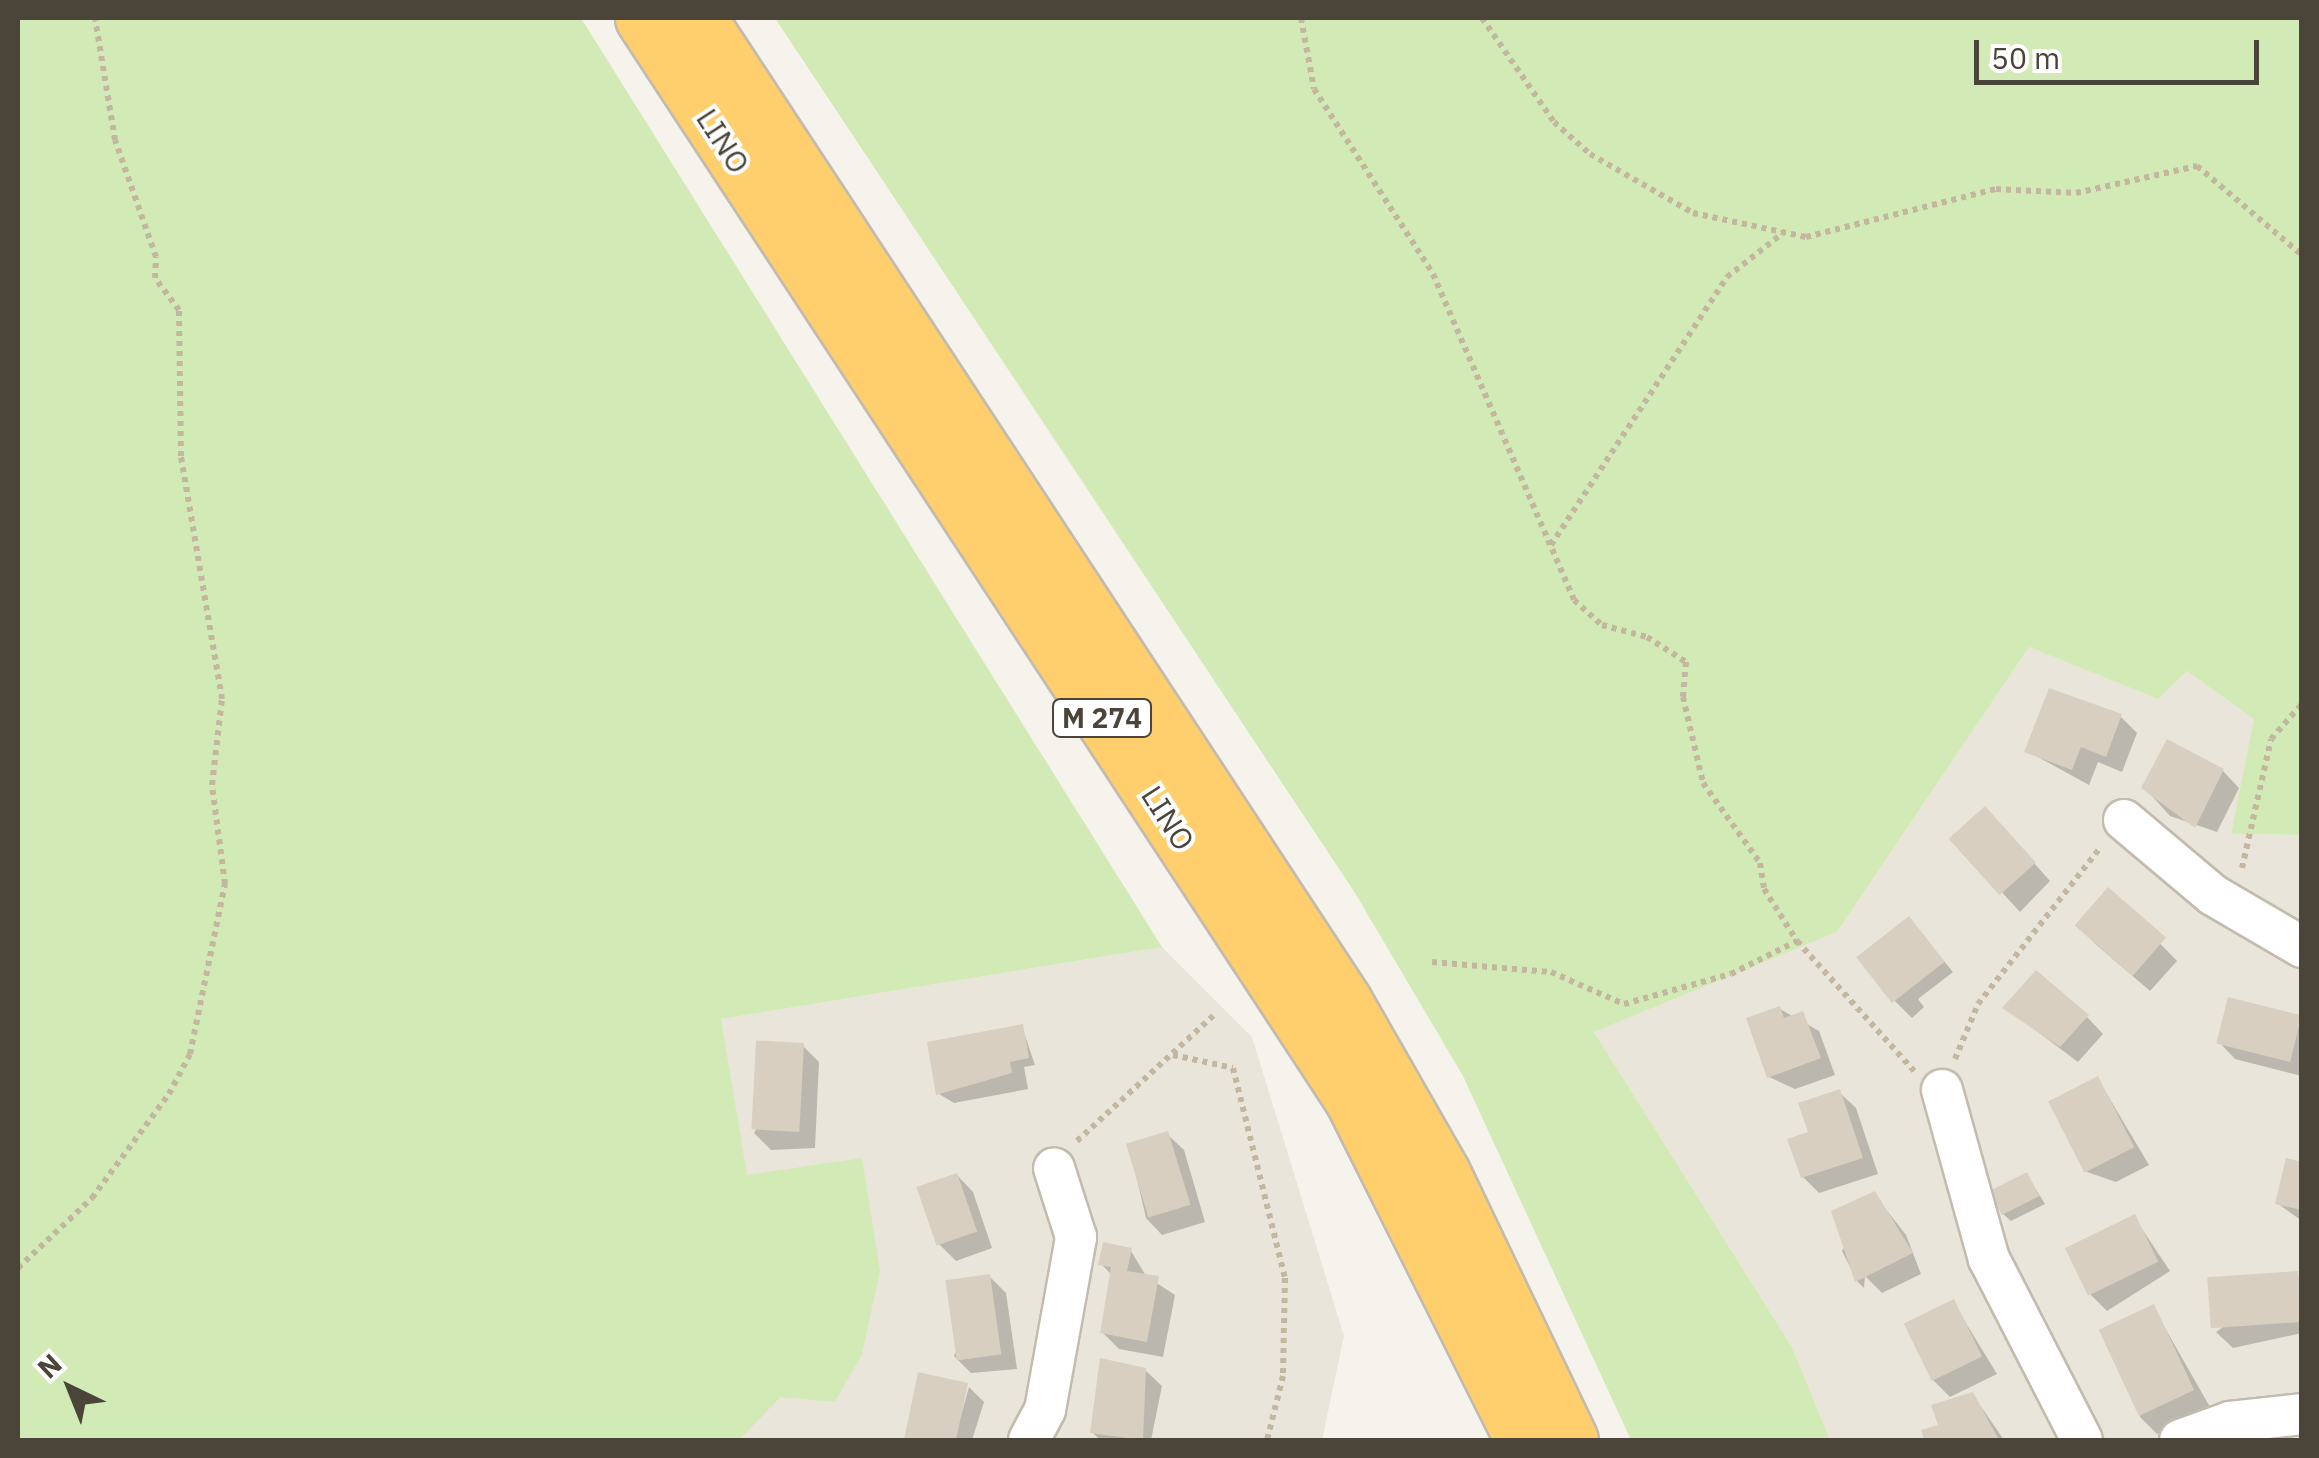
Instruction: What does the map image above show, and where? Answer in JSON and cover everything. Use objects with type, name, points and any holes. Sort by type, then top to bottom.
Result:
[{"type":"highway","name":"LINO","points":[[643,18],[1352,1098],[1522,1440]]},
{"type":"highway","name":"LINO","points":[[698,18],[1344,1002],[1442,1173],[1570,1440]]},
{"type":"street","points":[[2124,820],[2245,913],[2302,947]]},
{"type":"street","points":[[1942,1090],[1990,1259],[2082,1440]]},
{"type":"street","points":[[1029,1440],[1044,1410],[1076,1237],[1054,1168]]},
{"type":"street","points":[[2180,1440],[2230,1422],[2302,1414]]},
{"type":"path","points":[[18,1268],[92,1198],[169,1094],[190,1054],[225,884],[212,785],[222,700],[181,456],[180,310],[155,278],[156,257],[114,140],[95,18]]},
{"type":"path","points":[[1301,18],[1314,89],[1432,274],[1574,600],[1602,625],[1648,636],[1686,662],[1683,696],[1702,783],[1760,863],[1764,889],[1797,942],[1890,1053],[1942,1090],[1978,1004],[2124,820]]},
{"type":"path","points":[[1482,18],[1554,122],[1590,154],[1693,213],[1806,237],[1996,189],[2076,193],[2196,166],[2302,255]]},
{"type":"path","points":[[1551,546],[1727,277],[1784,232]]},
{"type":"path","points":[[2245,913],[2271,739],[2302,704]]},
{"type":"path","points":[[1432,962],[1551,972],[1624,1004],[1731,974],[1797,942]]},
{"type":"path","points":[[1054,1168],[1104,1108],[1174,1055],[1214,1015]]},
{"type":"path","points":[[1174,1055],[1233,1068],[1285,1278],[1283,1376],[1267,1440]]},
{"type":"shaded area","points":[[2029,647],[2158,699],[2187,671],[2255,718],[2231,834],[2301,835],[2301,1440],[1830,1440],[1792,1347],[1594,1032],[1837,932]]},
{"type":"shaded area","points":[[1162,947],[1252,1037],[1344,1336],[1322,1440],[739,1440],[781,1397],[721,1019]]},
{"type":"green space","points":[[18,18],[581,18],[1162,947],[721,1019],[747,1175],[862,1158],[880,1271],[862,1354],[835,1402],[781,1397],[739,1440],[18,1440]]},
{"type":"green space","points":[[775,18],[2301,18],[2301,835],[2231,834],[2254,719],[2187,671],[2158,699],[2029,647],[1837,932],[1594,1032],[1792,1347],[1830,1440],[1631,1440],[1463,1076],[1355,893]]},
{"type":"building","points":[[2049,688],[2122,714],[2106,757],[2081,747],[2072,770],[2024,752]]},
{"type":"building","points":[[2167,739],[2224,769],[2195,828],[2141,788]]},
{"type":"building","points":[[1985,806],[2036,862],[1999,895],[1949,839]]},
{"type":"building","points":[[2108,887],[2166,938],[2133,976],[2075,925]]},
{"type":"building","points":[[1909,916],[1945,962],[1892,1003],[1856,957]]},
{"type":"building","points":[[2036,970],[2089,1015],[2060,1047],[2002,1008]]},
{"type":"building","points":[[2228,997],[2302,1015],[2290,1062],[2216,1044]]},
{"type":"building","points":[[1780,1006],[1784,1018],[1803,1011],[1821,1058],[1767,1078],[1746,1018]]},
{"type":"building","points":[[1023,1024],[1029,1058],[1010,1062],[1012,1073],[936,1095],[927,1042]]},
{"type":"building","points":[[756,1040],[804,1043],[799,1132],[751,1129]]},
{"type":"building","points":[[2098,1076],[2134,1147],[2084,1173],[2048,1101]]},
{"type":"building","points":[[1840,1089],[1863,1158],[1801,1178],[1787,1139],[1808,1132],[1798,1103]]},
{"type":"building","points":[[1168,1131],[1191,1205],[1148,1217],[1126,1144]]},
{"type":"building","points":[[2286,1158],[2302,1162],[2302,1210],[2275,1204]]},
{"type":"building","points":[[2027,1172],[2039,1196],[2002,1215],[1990,1191]]},
{"type":"building","points":[[957,1173],[977,1232],[937,1246],[916,1187]]},
{"type":"building","points":[[1875,1191],[1913,1253],[1855,1282],[1831,1211]]},
{"type":"building","points":[[2135,1214],[2158,1262],[2088,1296],[2065,1248]]},
{"type":"building","points":[[1103,1242],[1132,1248],[1127,1271],[1159,1276],[1147,1342],[1100,1333],[1111,1267],[1098,1265]]},
{"type":"building","points":[[2298,1271],[2302,1322],[2211,1328],[2207,1277]]},
{"type":"building","points":[[990,1274],[1001,1354],[957,1360],[945,1280]]},
{"type":"building","points":[[1954,1299],[1982,1357],[1932,1381],[1904,1324]]},
{"type":"building","points":[[2154,1304],[2194,1390],[2139,1416],[2099,1330]]},
{"type":"building","points":[[1100,1358],[1146,1368],[1143,1440],[1090,1433]]},
{"type":"building","points":[[918,1372],[968,1383],[956,1440],[904,1440]]},
{"type":"building","points":[[1973,1392],[1999,1440],[1924,1440],[1921,1430],[1938,1425],[1931,1405]]}]
